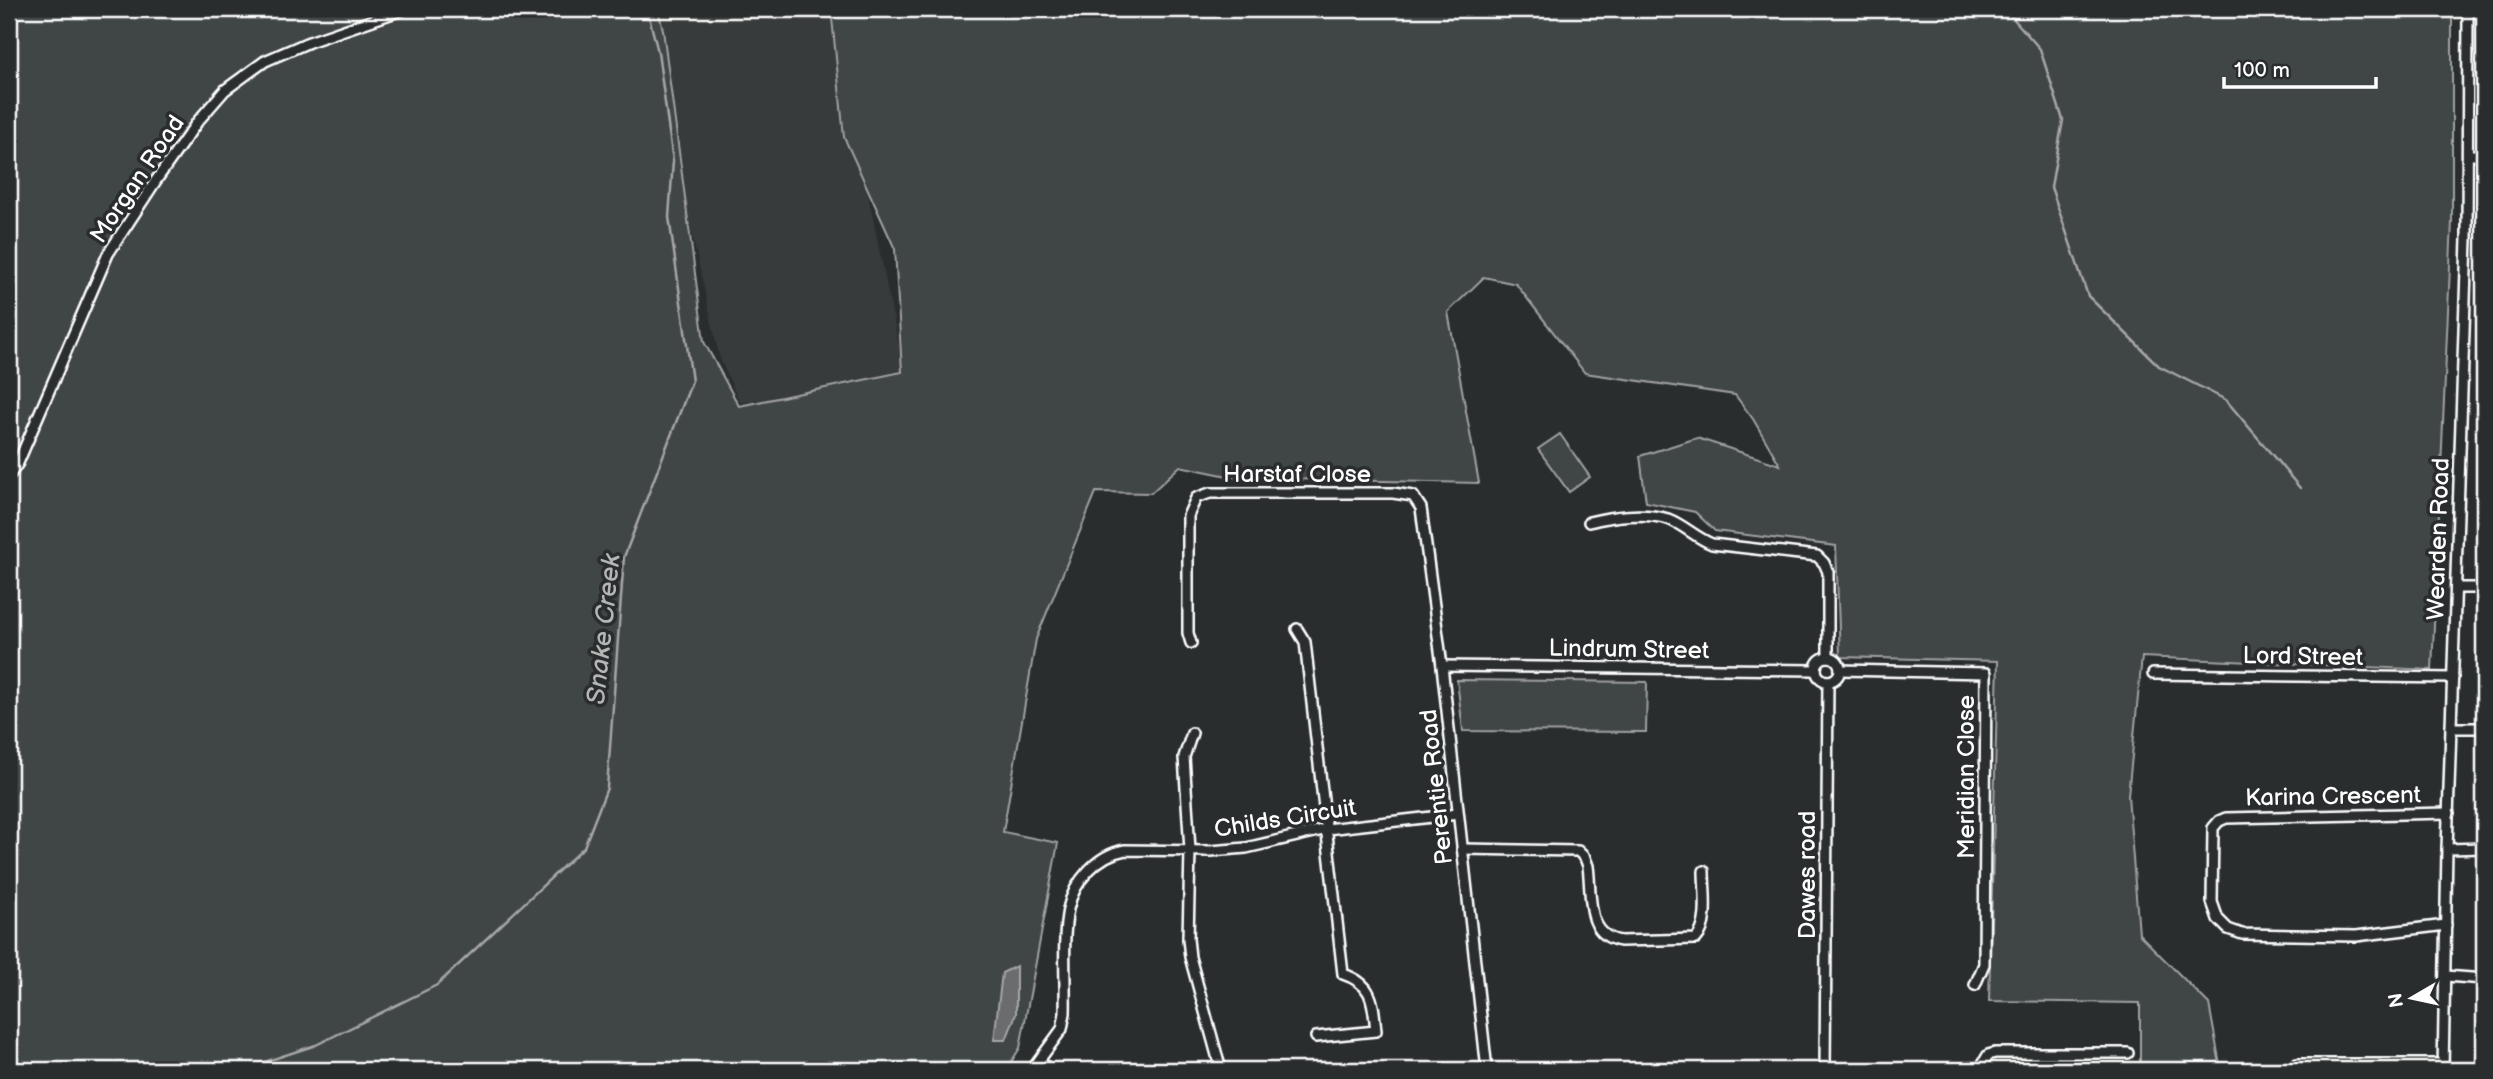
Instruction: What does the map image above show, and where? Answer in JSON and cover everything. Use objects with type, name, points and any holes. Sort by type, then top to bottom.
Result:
[{"type":"street","name":"Morgan Road","points":[[9,476],[18,463],[108,254],[198,121],[225,90],[265,61],[309,42],[405,9]]},
{"type":"street","name":"Wearden Road","points":[[2443,1067],[2468,155],[2468,9]]},
{"type":"street","points":[[2468,155],[2484,155]]},
{"type":"street","name":"Harstaf Close","points":[[1191,643],[1188,633],[1188,516],[1196,498],[1210,493],[1367,492],[1408,494],[1417,500]]},
{"type":"street","name":"Perentie Road","points":[[1417,500],[1421,508],[1442,666],[1488,1070]]},
{"type":"street","points":[[1589,522],[1608,517],[1654,517],[1668,520],[1698,539],[1712,544],[1817,556],[1828,572],[1828,657]]},
{"type":"street","points":[[2456,588],[2484,588]]},
{"type":"street","points":[[1297,629],[1305,642],[1343,974],[1357,978],[1372,995],[1376,1031],[1315,1037]]},
{"type":"street","points":[[1828,657],[1836,660],[1840,670],[1835,679],[1828,681],[1823,680],[1816,670],[1822,659],[1828,657]]},
{"type":"street","name":"Lindrum Street","points":[[1442,666],[1816,670]]},
{"type":"street","name":"Meridian Close","points":[[1840,670],[1986,673],[1984,964],[1975,985]]},
{"type":"street","name":"Lord Street","points":[[2153,674],[2453,678]]},
{"type":"street","name":"Dawes road","points":[[1825,1070],[1828,681]]},
{"type":"street","points":[[2451,728],[2484,728]]},
{"type":"street","points":[[1192,733],[1184,757],[1190,850],[1188,939],[1190,957],[1221,1070]]},
{"type":"street","name":"Karina Crescent","points":[[2446,925],[2356,936],[2242,934],[2228,929],[2218,919],[2212,902],[2212,844],[2213,828],[2226,818],[2448,813]]},
{"type":"street","name":"Childs Circuit","points":[[1032,1070],[1062,1029],[1065,1013],[1068,908],[1086,873],[1096,861],[1110,852],[1246,848],[1327,830],[1458,814]]},
{"type":"street","points":[[2447,849],[2484,848]]},
{"type":"street","points":[[1462,849],[1578,851],[1588,866],[1595,924],[1600,932],[1610,939],[1621,941],[1696,939],[1701,934],[1703,924],[1704,871]]},
{"type":"street","points":[[2446,976],[2484,979]]},
{"type":"street","points":[[1979,1070],[1989,1055],[1995,1052],[2128,1053]]},
{"type":"street","points":[[1039,1062],[1051,1070]]},
{"type":"street","points":[[2297,1064],[2443,1067]]},
{"type":"shaded area","points":[[9,9],[658,9],[704,342],[739,406],[902,372],[895,249],[844,137],[832,18],[834,9],[2452,9],[2452,221],[2432,670],[2142,657],[2128,795],[2139,934],[2209,1004],[2221,1070],[2140,1070],[2140,1003],[1989,1001],[1998,661],[1840,657],[1836,546],[1715,531],[1695,512],[1646,502],[1640,456],[1697,438],[1780,465],[1753,419],[1735,395],[1585,373],[1516,284],[1484,277],[1448,312],[1479,483],[1237,478],[1180,466],[1151,493],[1096,492],[1036,639],[1003,832],[1058,843],[1020,1048],[1006,1070],[9,1070]]},
{"type":"shaded area","points":[[638,9],[843,9],[857,140],[905,376],[870,386],[740,403],[720,359],[656,75]]},
{"type":"shaded area","points":[[1560,434],[1590,477],[1569,492],[1538,449]]},
{"type":"shaded area","points":[[1457,680],[1647,682],[1646,732],[1463,731]]},
{"type":"shaded area","points":[[1016,966],[1016,1014],[1006,1040],[994,1040],[1002,973]]},
{"type":"waterway","name":"Snake Creek","points":[[240,1070],[316,1045],[437,985],[584,847],[607,788],[624,557],[692,381],[669,217],[673,161],[658,52],[647,9]]},
{"type":"waterway","points":[[2005,9],[2040,49],[2063,120],[2051,187],[2088,296],[2159,366],[2226,400],[2300,488]]}]
